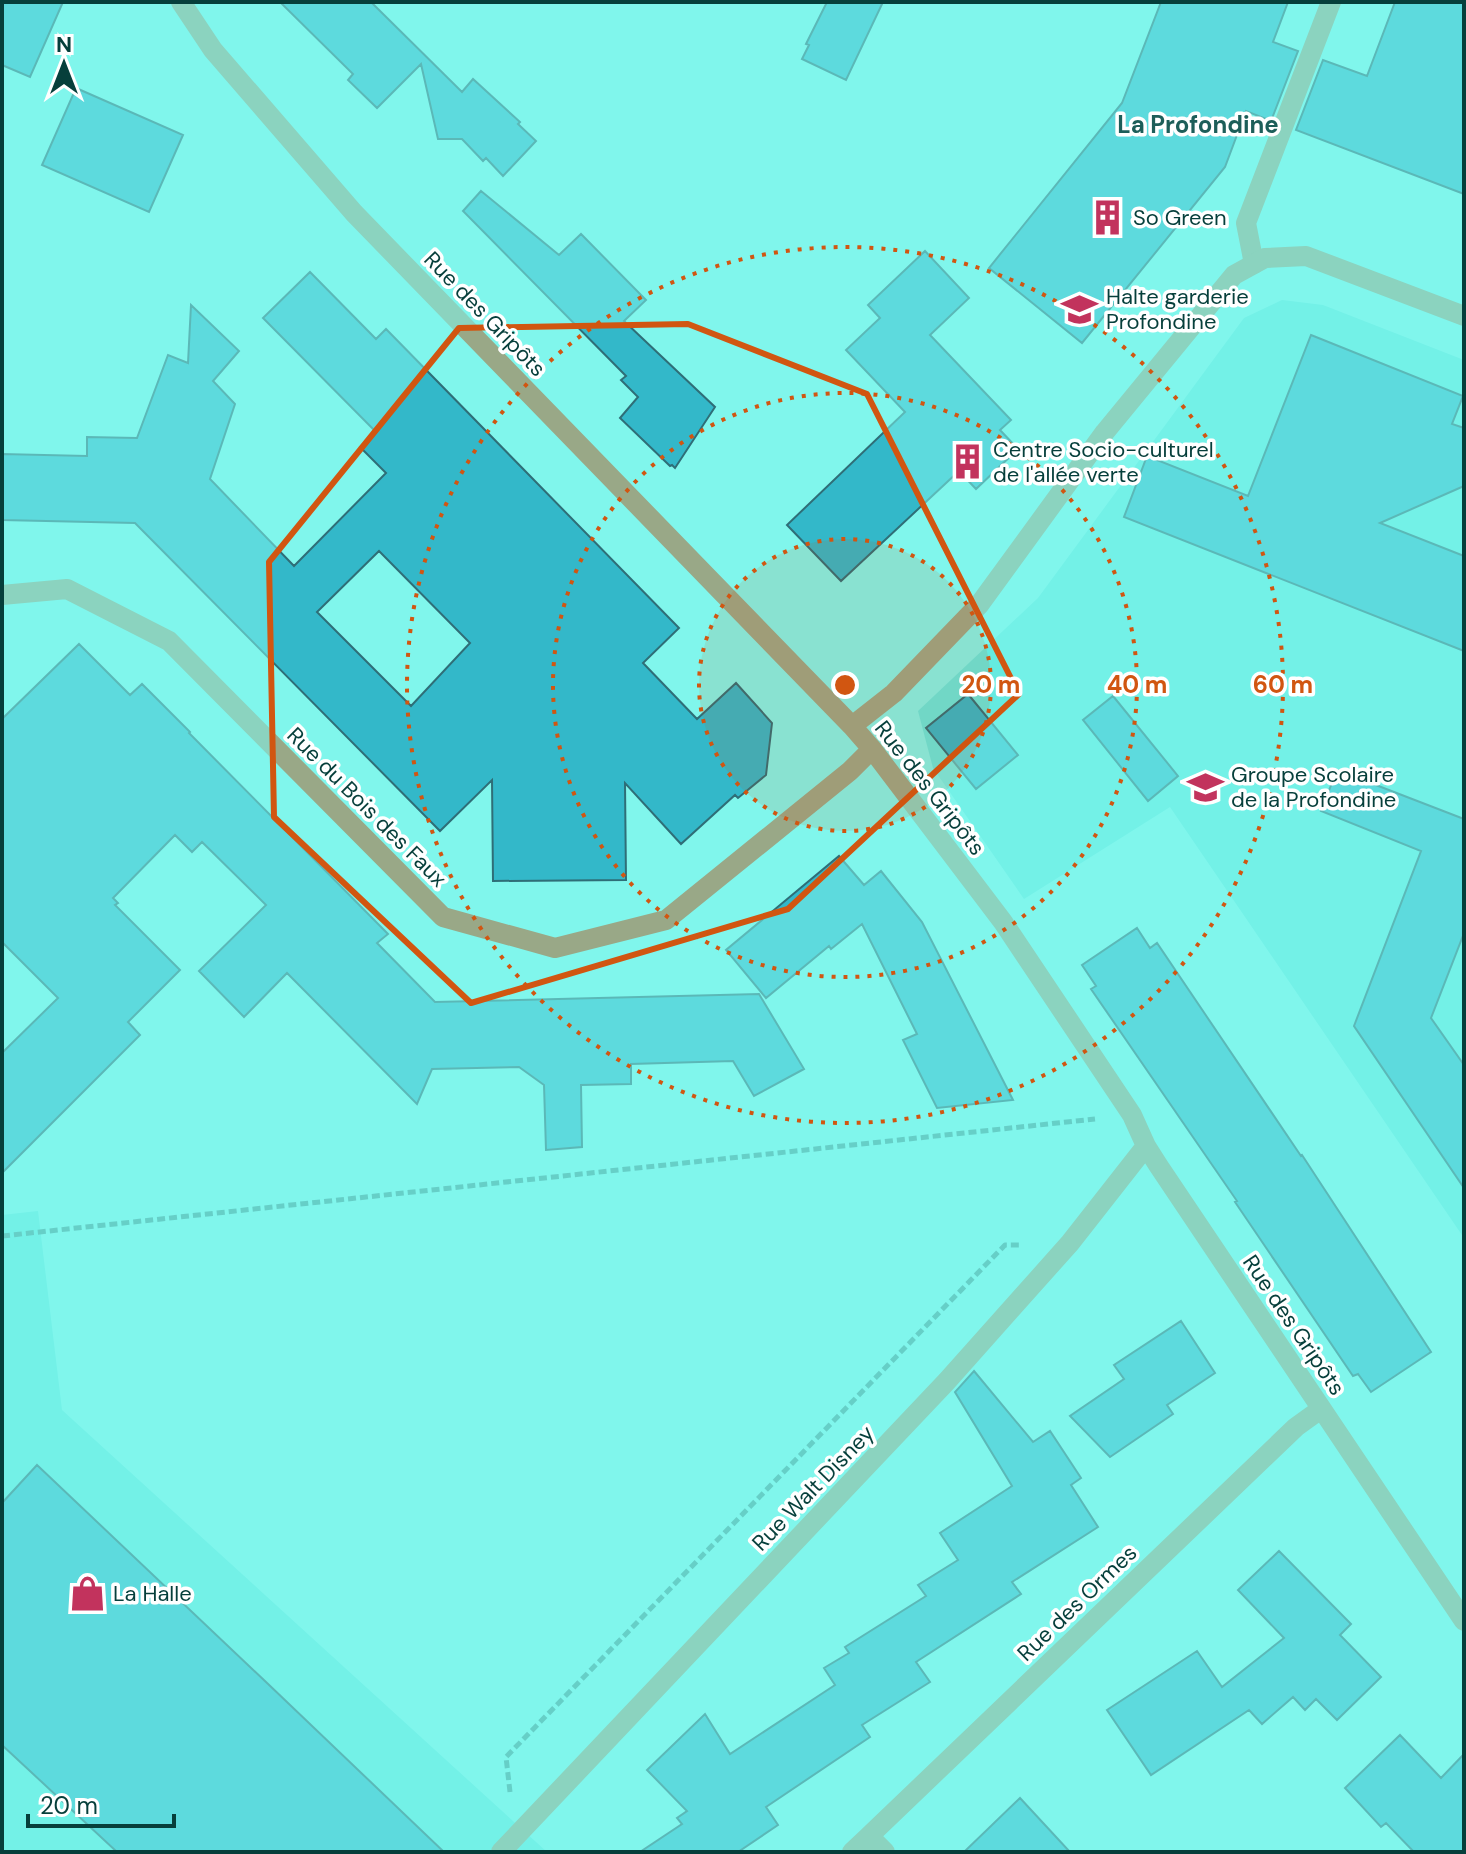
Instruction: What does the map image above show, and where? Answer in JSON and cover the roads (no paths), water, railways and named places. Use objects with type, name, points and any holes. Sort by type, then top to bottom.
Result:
[{"type":"street","name":"Rue des Gripôts","points":[[181,2],[213,50],[354,213],[872,749],[1003,922],[1132,1115],[1146,1146],[1464,1621]]},
{"type":"street","points":[[1254,264],[1246,223],[1331,2]]},
{"type":"street","points":[[852,726],[894,693],[979,605],[1105,432],[1234,275],[1265,258],[1306,256],[1464,316]]},
{"type":"street","name":"Rue du Bois des Faux","points":[[2,595],[67,589],[169,641],[443,917],[555,948],[666,920],[850,771],[872,749]]},
{"type":"street","name":"Rue Walt Disney","points":[[501,1852],[936,1393],[1070,1243],[1146,1146]]},
{"type":"street","name":"Rue des Ormes","points":[[852,1852],[1296,1427],[1321,1409]]},
{"type":"street","points":[[869,1836],[885,1852]]},
{"type":"place","name":"So Green","points":[[1107,217]]},
{"type":"place","name":"Halte garderie Profondine","points":[[1080,309]]},
{"type":"place","name":"Centre Socio-culturel de l'allée verte","points":[[967,462]]},
{"type":"place","name":"Groupe Scolaire de la Profondine","points":[[1205,787]]},
{"type":"place","name":"La Halle","points":[[87,1593]]},
{"type":"district","name":"La Profondine","points":[[1198,124]]}]
